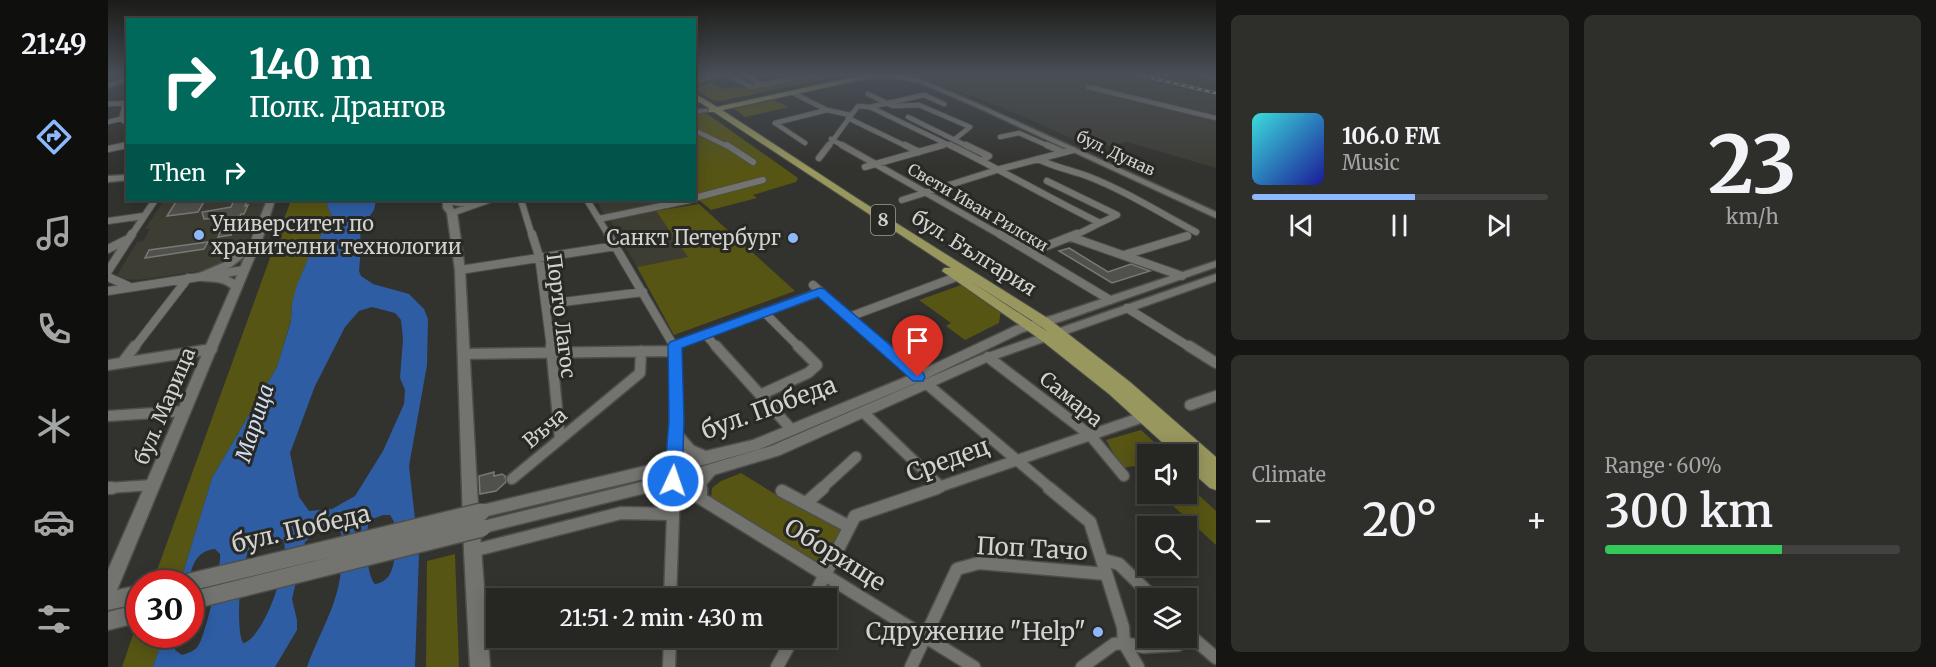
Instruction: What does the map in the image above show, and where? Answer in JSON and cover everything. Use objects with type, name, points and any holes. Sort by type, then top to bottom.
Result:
[{"type":"main road","points":[[705,109],[721,106]]},
{"type":"main road","name":"бул. Дунав","points":[[976,106],[1216,215]]},
{"type":"main road","name":"бул. Дунав","points":[[988,106],[1216,210]]},
{"type":"main road","name":"бул. България","points":[[705,109],[1029,326],[1049,330],[1174,444]]},
{"type":"main road","name":"бул. България","points":[[705,109],[854,201],[1049,330],[1125,386],[1216,467]]},
{"type":"main road","points":[[108,181],[126,179]]},
{"type":"main road","name":"бул. Марица","points":[[108,591],[111,575],[212,349],[271,201]]},
{"type":"main road","name":"бул. Марица","points":[[257,239],[270,223],[279,201]]},
{"type":"main road","points":[[452,204],[460,270],[472,552],[480,667]]},
{"type":"main road","points":[[192,278],[230,263],[257,239]]},
{"type":"main road","name":"бул. Победа","points":[[710,464],[792,430],[988,357],[1110,300],[1216,264]]},
{"type":"main road","name":"бул. Победа","points":[[1049,330],[1127,308],[1216,277]]},
{"type":"main road","points":[[192,278],[227,279],[237,287]]},
{"type":"main road","name":"бул. Победа","points":[[204,579],[482,520],[710,464],[775,451],[863,412],[1019,328],[1029,326]]},
{"type":"main road","points":[[676,435],[688,450],[710,464]]},
{"type":"main road","name":"бул. България","points":[[1197,465],[1216,483]]},
{"type":"main road","name":"бул. Победа","points":[[204,597],[482,520]]},
{"type":"main road","points":[[108,601],[126,597]]},
{"type":"main road","points":[[108,621],[126,616]]},
{"type":"street","points":[[819,106],[849,116],[919,152]]},
{"type":"street","points":[[819,158],[858,106]]},
{"type":"street","points":[[860,106],[873,106]]},
{"type":"street","points":[[921,106],[970,127],[955,139]]},
{"type":"street","points":[[1167,106],[1216,118]]},
{"type":"street","points":[[870,107],[1000,169],[1018,182],[1100,223]]},
{"type":"street","points":[[805,143],[776,123],[827,110]]},
{"type":"street","points":[[908,117],[989,156],[982,160]]},
{"type":"street","points":[[108,122],[124,118]]},
{"type":"street","points":[[696,131],[727,145],[753,162]]},
{"type":"street","points":[[1000,137],[1019,133],[1063,152]]},
{"type":"street","name":"Свети Иван Рилски","points":[[831,139],[1031,252],[1110,300]]},
{"type":"street","points":[[865,167],[947,144]]},
{"type":"street","points":[[108,149],[126,145]]},
{"type":"street","points":[[902,200],[1000,169],[1073,150]]},
{"type":"street","points":[[1038,159],[1059,169],[1086,176],[1154,207],[1196,232]]},
{"type":"street","points":[[696,197],[763,180]]},
{"type":"street","points":[[1031,252],[1071,237],[1117,214],[1047,181]]},
{"type":"street","points":[[108,271],[154,201]]},
{"type":"street","points":[[452,204],[480,204],[487,201]]},
{"type":"street","name":"Порто Лагос","points":[[521,201],[539,256],[547,304],[560,439]]},
{"type":"street","points":[[588,201],[674,348],[676,435],[670,588]]},
{"type":"street","points":[[599,219],[677,201]]},
{"type":"street","points":[[452,204],[480,204]]},
{"type":"street","points":[[108,221],[143,216]]},
{"type":"street","points":[[1124,255],[1187,236]]},
{"type":"street","points":[[1071,237],[1182,276]]},
{"type":"street","points":[[108,249],[128,240]]},
{"type":"street","points":[[460,270],[539,256],[616,246]]},
{"type":"street","points":[[108,293],[244,270]]},
{"type":"street","points":[[849,317],[956,276]]},
{"type":"street","points":[[108,277],[115,282],[134,287]]},
{"type":"street","points":[[122,363],[192,278]]},
{"type":"street","points":[[813,285],[1090,522],[1104,560],[1106,574],[1123,627],[1124,643],[1138,667]]},
{"type":"street","points":[[547,304],[643,292]]},
{"type":"street","points":[[464,354],[641,351],[674,348],[705,334],[820,292]]},
{"type":"street","points":[[1127,308],[1216,363]]},
{"type":"street","points":[[760,395],[808,373],[817,365],[764,312]]},
{"type":"street","points":[[705,334],[792,430]]},
{"type":"street","points":[[108,365],[212,349]]},
{"type":"street","name":"Въча","points":[[512,479],[640,373],[641,351]]},
{"type":"street","name":"Самара","points":[[988,357],[1090,435],[1124,476]]},
{"type":"street","points":[[1190,405],[1216,396]]},
{"type":"street","points":[[108,416],[185,411]]},
{"type":"street","points":[[863,412],[941,487]]},
{"type":"street","name":"Средец","points":[[848,526],[855,516],[1143,417]]},
{"type":"street","points":[[806,503],[856,457]]},
{"type":"street","points":[[700,497],[701,483],[710,464]]},
{"type":"street","name":"Оборище","points":[[674,473],[700,497],[974,667]]},
{"type":"street","points":[[108,488],[152,485]]},
{"type":"street","points":[[782,491],[848,526],[818,588]]},
{"type":"street","points":[[472,552],[621,513],[673,514]]},
{"type":"street","points":[[1104,560],[1119,564],[1144,588]]},
{"type":"street","name":"Поп Тачо","points":[[910,667],[927,638],[957,569],[979,563],[1106,574]]},
{"type":"street","points":[[1197,643],[1216,658]]},
{"type":"street","points":[[1082,667],[1114,644],[1137,646]]},
{"type":"street","points":[[669,667],[670,648]]},
{"type":"street","points":[[777,667],[787,648]]},
{"type":"shaded area","points":[[747,106],[789,107],[745,117],[734,109]]},
{"type":"shaded area","points":[[997,106],[1216,106],[1216,168],[1127,142],[1094,149]]},
{"type":"shaded area","points":[[706,113],[798,178],[796,182],[753,195],[757,198],[711,210],[696,198],[696,115]]},
{"type":"shaded area","name":"Университет по хранителни технологии","points":[[163,201],[266,201],[245,247],[226,262],[200,271],[138,280],[125,279],[117,275],[137,242],[143,241],[150,229],[145,229]]},
{"type":"shaded area","points":[[291,201],[325,201],[332,217],[305,266],[292,303],[291,320],[277,367],[212,478],[184,570],[157,570]]},
{"type":"shaded area","points":[[597,201],[670,201],[604,214]]},
{"type":"shaded area","points":[[699,204],[795,291],[674,335],[637,267],[688,257],[656,211]]},
{"type":"shaded area","points":[[656,211],[689,257],[637,267],[610,220]]},
{"type":"shaded area","points":[[964,284],[1001,310],[999,323],[965,340],[946,326],[951,323],[919,300]]},
{"type":"shaded area","points":[[1141,430],[1156,444],[1137,444],[1137,469],[1134,466],[1122,468],[1106,440]]},
{"type":"shaded area","points":[[741,473],[778,496],[843,528],[824,568],[711,498],[712,488],[721,481]]},
{"type":"shaded area","points":[[1197,493],[1216,511],[1216,545],[1197,528],[1197,516],[1184,516],[1171,504],[1197,504]]},
{"type":"shaded area","points":[[455,554],[459,667],[426,667],[427,561]]},
{"type":"shaded area","points":[[128,648],[160,648],[153,667],[122,667]]},
{"type":"water","name":"Марица","points":[[325,201],[376,201],[374,210],[360,230],[359,271],[361,276],[373,284],[409,294],[424,309],[428,319],[427,365],[409,466],[419,554],[415,667],[307,667],[335,598],[341,569],[342,540],[339,529],[320,529],[305,542],[292,599],[297,630],[275,667],[153,667],[160,648],[175,648],[182,655],[196,648],[204,648],[204,631],[216,585],[220,554],[215,549],[208,550],[199,556],[192,570],[184,570],[212,478],[277,367],[291,321],[292,303],[310,254],[332,217]],"holes":[[[372,307],[395,313],[401,320],[403,339],[400,378],[405,390],[404,404],[383,451],[355,496],[332,509],[309,511],[299,497],[290,453],[315,386],[345,327],[359,311]],[[390,515],[394,522],[394,559],[389,576],[375,584],[370,572],[367,553],[368,525],[370,520]],[[273,537],[283,540],[284,562],[275,596],[260,627],[251,638],[243,643],[239,610],[247,555],[251,547]]]},
{"type":"building","points":[[176,201],[204,201],[198,212],[167,216]]},
{"type":"building","points":[[234,201],[248,201],[244,214],[241,214],[231,235],[218,237],[226,218],[204,219],[202,212],[231,207]]},
{"type":"building","points":[[208,242],[204,249],[145,258],[149,250]]},
{"type":"building","points":[[1069,248],[1108,272],[1131,264],[1150,271],[1112,283],[1059,251]]},
{"type":"building","points":[[494,472],[494,476],[502,474],[505,476],[506,482],[496,491],[480,494],[479,476]]},
{"type":"place","name":"Университет по хранителни технологии","points":[[199,235]]},
{"type":"place","name":"Санкт Петербург","points":[[793,238]]},
{"type":"place","name":"Сдружение \"Help\"","points":[[1098,632]]},
{"type":"route","points":[[673,481],[676,420],[675,345],[820,292],[918,377]]}]
